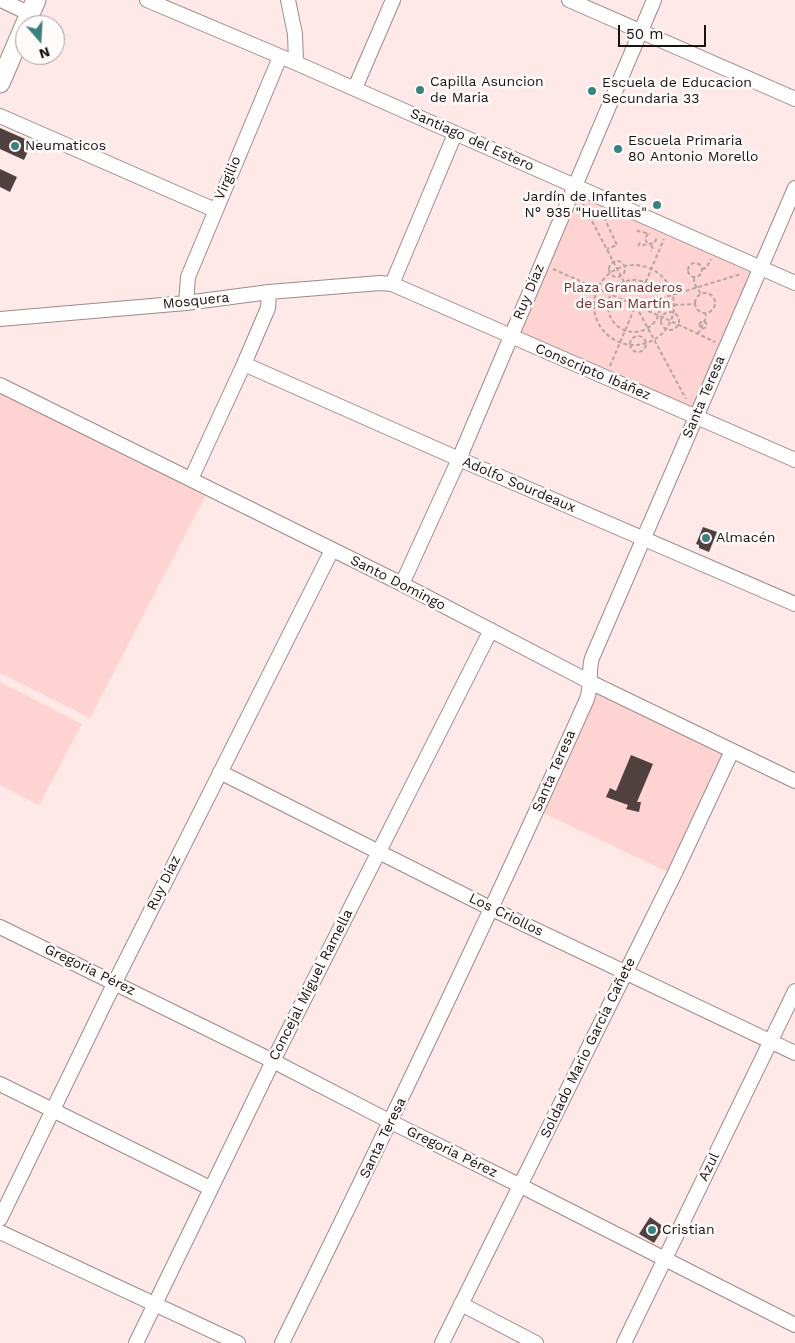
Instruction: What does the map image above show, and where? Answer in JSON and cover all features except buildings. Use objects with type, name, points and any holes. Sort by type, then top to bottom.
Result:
[{"type":"main road","points":[[0,83],[15,48]]},
{"type":"street","points":[[1,0],[27,15]]},
{"type":"street","name":"Santiago del Estero","points":[[147,0],[296,62],[795,283]]},
{"type":"street","points":[[288,0],[295,34],[296,62]]},
{"type":"street","points":[[354,88],[393,0]]},
{"type":"street","points":[[569,0],[795,99]]},
{"type":"street","name":"Ruy Díaz","points":[[402,584],[458,459],[654,0]]},
{"type":"street","name":"Virgilio","points":[[186,303],[188,277],[280,56]]},
{"type":"street","points":[[0,116],[215,210]]},
{"type":"street","points":[[392,284],[455,134]]},
{"type":"street","name":"Santa Teresa","points":[[282,1343],[391,1122],[492,909],[587,699],[590,682],[589,666],[592,658],[795,188]]},
{"type":"street","name":"Mosquera","points":[[0,318],[186,303],[269,292],[380,283],[392,284]]},
{"type":"street","name":"Conscripto Ibáñez","points":[[392,284],[795,460]]},
{"type":"street","points":[[190,479],[268,308],[269,292]]},
{"type":"street","name":"Adolfo Sourdeaux","points":[[244,364],[458,459],[795,604]]},
{"type":"street","name":"Santo Domingo","points":[[0,385],[402,584],[590,682],[795,781]]},
{"type":"street","name":"Ruy Díaz","points":[[0,1219],[115,982],[332,550]]},
{"type":"street","name":"Concejal Miguel Ramella","points":[[136,1343],[273,1061],[491,630]]},
{"type":"street","name":"Soldado Mario García Cañete","points":[[442,1343],[674,876],[732,751]]},
{"type":"street","name":"Los Criollos","points":[[220,772],[492,909],[795,1052]]},
{"type":"street","name":"Gregoria Pérez","points":[[0,927],[273,1061],[795,1325]]},
{"type":"street","name":"Azul","points":[[624,1343],[795,991]]},
{"type":"street","points":[[0,1084],[210,1188]]},
{"type":"street","points":[[0,1232],[238,1343]]},
{"type":"street","points":[[461,1304],[536,1343]]},
{"type":"path","points":[[582,202],[624,282]]},
{"type":"path","points":[[590,217],[601,211],[617,244],[607,249]]},
{"type":"path","points":[[606,377],[669,227]]},
{"type":"path","points":[[640,231],[652,234],[655,237],[655,242],[651,246],[645,238],[648,234]]},
{"type":"path","points":[[643,245],[647,243]]},
{"type":"path","points":[[694,278],[700,275],[702,269],[706,268],[711,261],[712,254]]},
{"type":"path","points":[[620,260],[625,266],[625,271],[621,276],[614,277],[610,273],[609,266],[613,261],[620,260]]},
{"type":"path","points":[[701,294],[693,281],[694,278],[688,272],[688,268],[690,264],[694,263],[699,264],[702,269]]},
{"type":"path","points":[[541,264],[662,317],[726,348]]},
{"type":"path","points":[[639,265],[651,269],[665,279],[672,294],[673,313],[666,329],[654,339],[645,343],[630,344],[620,342],[607,334],[599,324],[594,312],[594,299],[597,289],[606,276],[617,268],[625,266],[639,265]]},
{"type":"path","points":[[636,306],[761,268]]},
{"type":"path","points":[[638,280],[646,283],[656,292],[659,298],[658,316],[648,328],[633,332],[617,327],[611,320],[608,312],[608,303],[613,289],[624,282],[638,280]]},
{"type":"path","points":[[698,334],[702,328],[706,313],[714,308],[714,299],[707,293],[701,294],[696,299],[696,304],[700,311],[706,313]]},
{"type":"path","points":[[674,305],[696,304]]},
{"type":"path","points":[[636,306],[696,416]]},
{"type":"path","points":[[666,313],[673,313],[678,318],[678,325],[672,329],[666,329],[661,324],[662,317],[666,313]]},
{"type":"path","points":[[638,336],[643,338],[645,348],[639,352],[632,349],[630,344],[631,340],[638,336]]},
{"type":"green space","name":"Plaza Granaderos de San Martín","points":[[575,185],[761,268],[696,416],[510,337]]},
{"type":"green space","points":[[0,390],[209,489],[90,718],[0,673]]},
{"type":"green space","points":[[0,682],[82,724],[39,805],[0,785]]},
{"type":"green space","points":[[590,682],[732,751],[674,875],[537,810]]},
{"type":"place","name":"Capilla Asuncion de Maria","points":[[420,90]]},
{"type":"place","name":"Escuela de Educacion Secundaria 33","points":[[592,91]]},
{"type":"place","name":"Neumaticos","points":[[15,146]]},
{"type":"place","name":"Escuela Primaria 80 Antonio Morello","points":[[618,149]]},
{"type":"place","name":"Jardín de Infantes N° 935 \"Huellitas\"","points":[[657,205]]},
{"type":"place","name":"Almacén","points":[[706,538]]},
{"type":"place","name":"Cristian","points":[[652,1230]]}]
